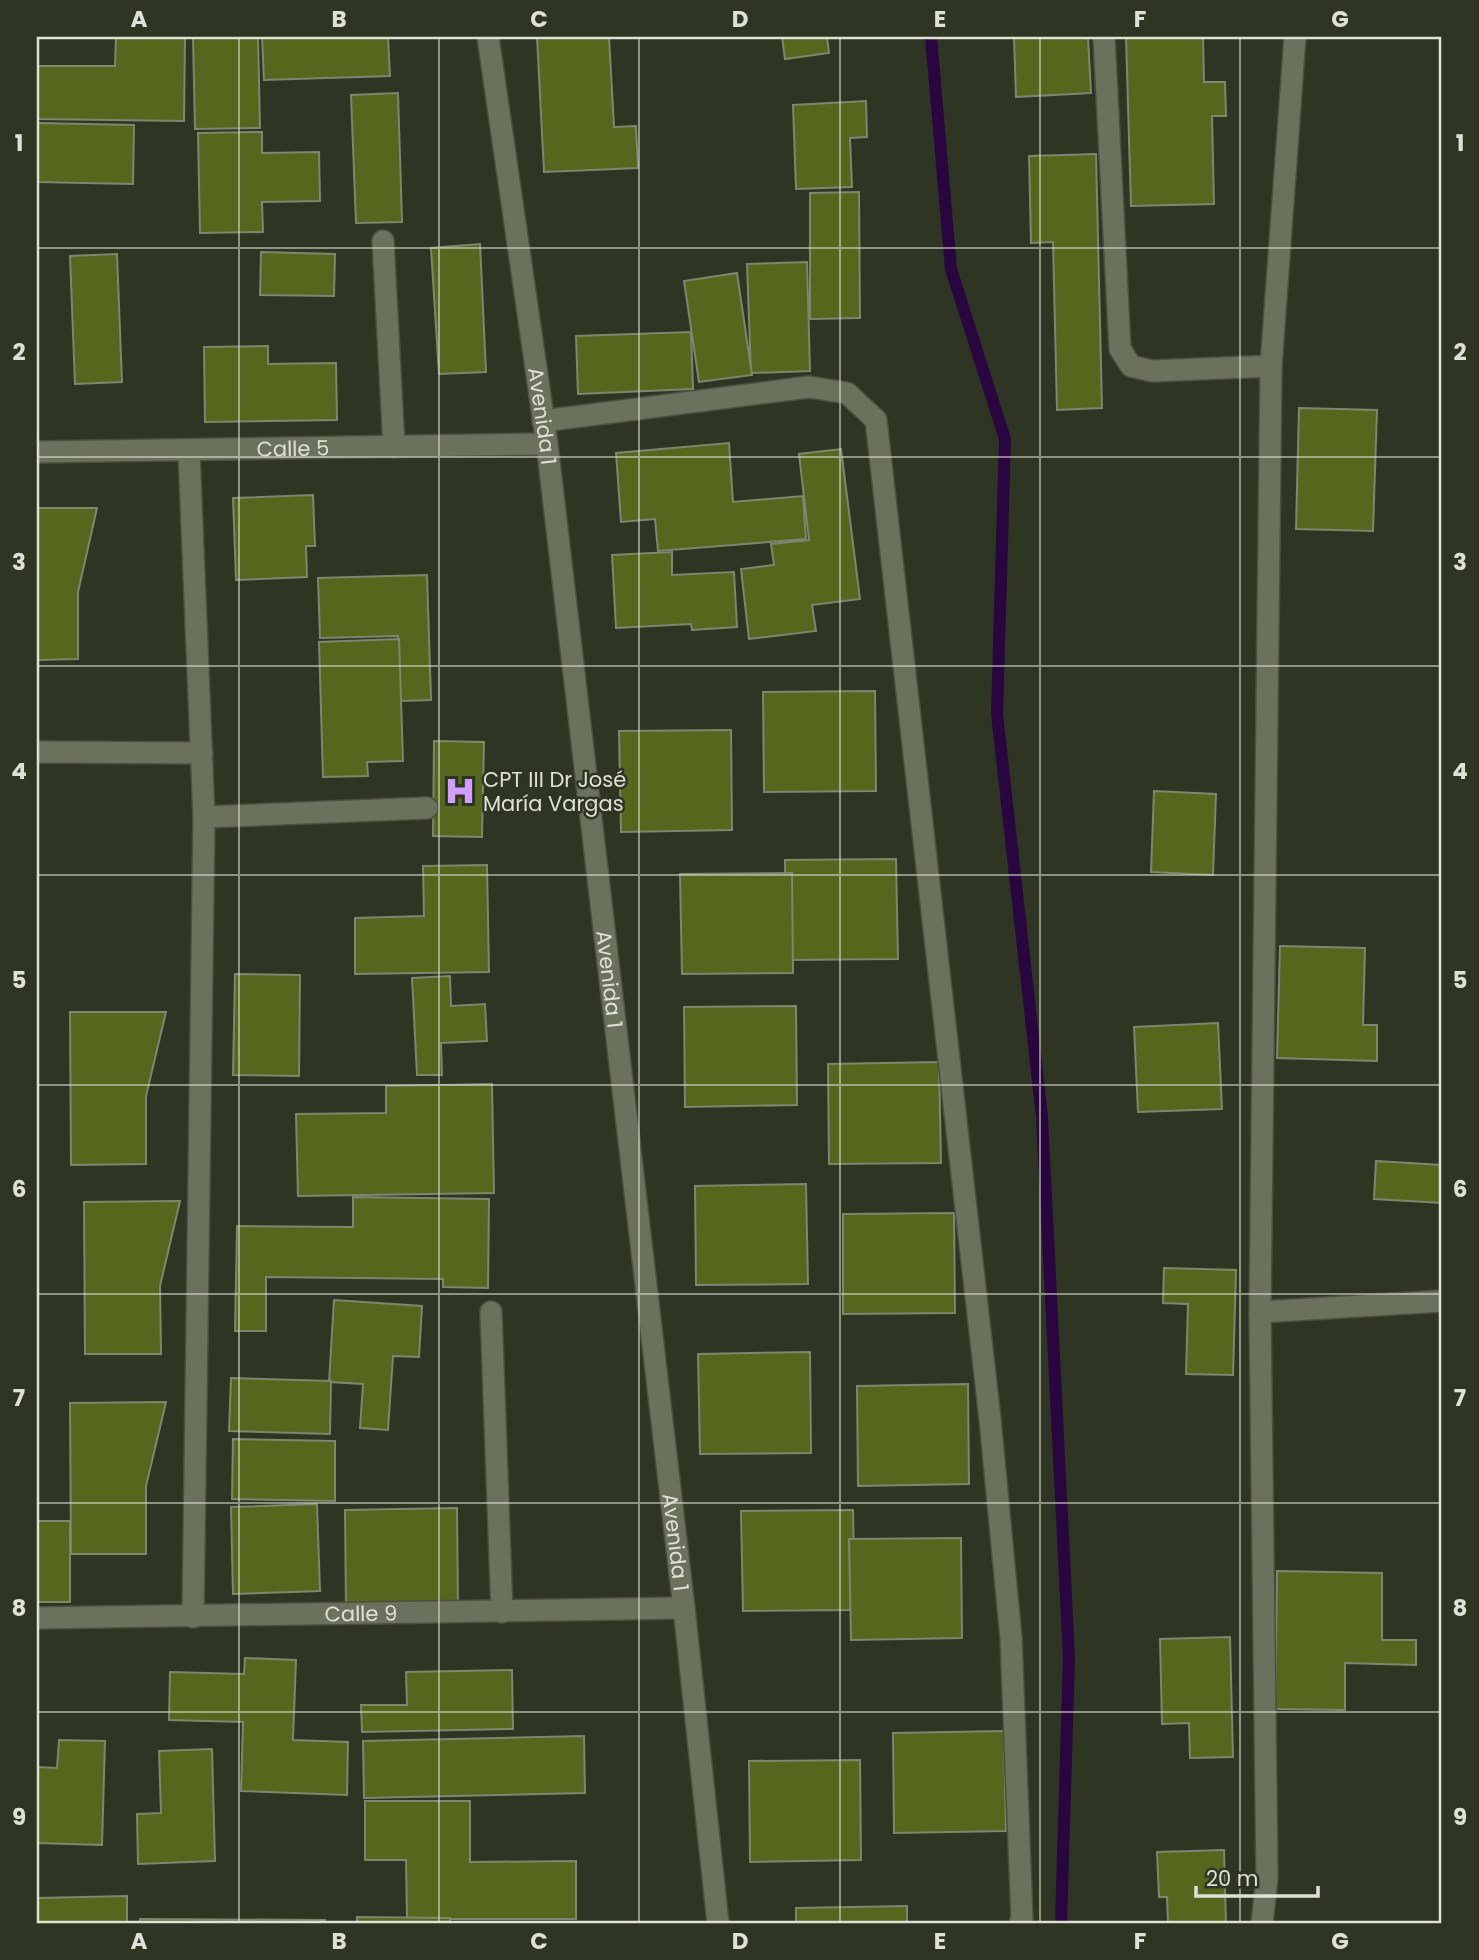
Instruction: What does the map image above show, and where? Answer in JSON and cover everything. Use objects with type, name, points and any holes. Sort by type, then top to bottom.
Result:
[{"type":"street","name":"Avenida 1","points":[[488,37],[547,444],[684,1608],[718,1923]]},
{"type":"street","points":[[1104,37],[1121,349],[1130,366],[1152,371],[1271,366]]},
{"type":"street","points":[[1262,1923],[1267,1878],[1260,1312],[1271,366],[1295,37]]},
{"type":"street","points":[[383,241],[394,447]]},
{"type":"street","points":[[543,421],[809,387],[847,393],[876,420],[990,1419],[1011,1638],[1023,1919],[1020,1923]]},
{"type":"street","name":"Calle 5","points":[[37,452],[189,452],[547,444]]},
{"type":"street","points":[[189,452],[204,817],[193,1616]]},
{"type":"street","points":[[37,752],[202,753]]},
{"type":"street","points":[[204,817],[427,808]]},
{"type":"street","points":[[1260,1312],[1442,1301]]},
{"type":"street","points":[[491,1312],[502,1612]]},
{"type":"street","name":"Calle 9","points":[[37,1618],[684,1608]]},
{"type":"building","points":[[116,37],[185,37],[184,121],[37,119],[37,66],[115,66]]},
{"type":"building","points":[[193,37],[258,37],[260,128],[195,129]]},
{"type":"building","points":[[262,37],[388,37],[390,76],[264,80]]},
{"type":"building","points":[[537,37],[609,37],[614,127],[636,126],[638,168],[544,172]]},
{"type":"building","points":[[782,37],[827,37],[829,53],[785,59]]},
{"type":"building","points":[[1088,37],[1091,93],[1016,97],[1014,38]]},
{"type":"building","points":[[1126,37],[1203,37],[1204,82],[1225,82],[1226,116],[1212,116],[1214,204],[1131,206]]},
{"type":"building","points":[[398,93],[402,222],[356,223],[351,95]]},
{"type":"building","points":[[866,101],[867,137],[850,138],[852,187],[796,189],[793,105]]},
{"type":"building","points":[[37,123],[134,125],[133,184],[37,182]]},
{"type":"building","points":[[262,132],[262,153],[319,152],[320,201],[262,202],[263,232],[200,233],[198,133]]},
{"type":"building","points":[[1096,154],[1102,408],[1057,410],[1053,242],[1031,243],[1029,156]]},
{"type":"building","points":[[859,192],[860,318],[810,319],[810,193]]},
{"type":"building","points":[[480,244],[486,372],[439,374],[431,248]]},
{"type":"building","points":[[261,252],[335,254],[334,296],[260,295]]},
{"type":"building","points":[[117,254],[122,382],[75,384],[70,256]]},
{"type":"building","points":[[807,262],[810,371],[751,373],[747,264]]},
{"type":"building","points":[[737,273],[752,375],[699,382],[684,281]]},
{"type":"building","points":[[691,332],[693,389],[578,394],[576,336]]},
{"type":"building","points":[[268,346],[268,364],[336,363],[337,420],[205,422],[204,347]]},
{"type":"building","points":[[1299,408],[1377,410],[1373,531],[1296,529]]},
{"type":"building","points":[[729,443],[733,502],[803,496],[806,539],[658,551],[655,519],[621,522],[616,453]]},
{"type":"building","points":[[841,449],[860,599],[812,605],[816,631],[749,639],[741,569],[774,565],[771,544],[809,540],[799,454]]},
{"type":"building","points":[[313,495],[315,546],[306,546],[307,577],[236,580],[233,498]]},
{"type":"building","points":[[37,508],[97,508],[78,592],[78,659],[37,660]]},
{"type":"building","points":[[672,552],[672,575],[734,572],[737,627],[692,630],[691,624],[616,628],[612,555]]},
{"type":"building","points":[[427,575],[431,700],[400,701],[398,636],[320,638],[318,578]]},
{"type":"building","points":[[399,639],[403,761],[367,762],[368,776],[323,777],[319,642]]},
{"type":"building","points":[[875,691],[876,791],[764,792],[763,692]]},
{"type":"building","points":[[731,730],[732,830],[621,832],[619,731]]},
{"type":"building","points":[[434,741],[484,742],[482,837],[433,836]]},
{"type":"building","points":[[1154,791],[1216,794],[1213,875],[1151,872]]},
{"type":"building","points":[[896,859],[898,959],[786,960],[785,860]]},
{"type":"building","points":[[487,865],[489,972],[355,974],[355,918],[424,916],[423,866]]},
{"type":"building","points":[[792,873],[793,973],[682,974],[680,874]]},
{"type":"building","points":[[1280,946],[1365,948],[1363,1025],[1377,1025],[1377,1061],[1277,1058]]},
{"type":"building","points":[[235,974],[300,975],[299,1076],[233,1075]]},
{"type":"building","points":[[450,976],[451,1006],[485,1004],[487,1041],[441,1043],[442,1075],[417,1075],[412,978]]},
{"type":"building","points":[[796,1006],[797,1105],[685,1107],[684,1007]]},
{"type":"building","points":[[70,1012],[166,1012],[146,1096],[146,1164],[71,1165]]},
{"type":"building","points":[[1218,1023],[1222,1109],[1138,1112],[1134,1027]]},
{"type":"building","points":[[939,1062],[941,1163],[829,1164],[828,1064]]},
{"type":"building","points":[[492,1084],[494,1193],[298,1196],[296,1114],[386,1113],[386,1086]]},
{"type":"building","points":[[1376,1161],[1442,1165],[1442,1203],[1374,1199]]},
{"type":"building","points":[[806,1184],[808,1284],[696,1285],[695,1186]]},
{"type":"building","points":[[353,1197],[489,1199],[488,1288],[443,1287],[443,1279],[266,1277],[266,1331],[235,1331],[237,1226],[353,1227]]},
{"type":"building","points":[[180,1201],[160,1286],[161,1354],[85,1354],[84,1202]]},
{"type":"building","points":[[954,1213],[955,1313],[843,1314],[843,1214]]},
{"type":"building","points":[[1164,1268],[1236,1270],[1233,1375],[1186,1374],[1188,1304],[1163,1303]]},
{"type":"building","points":[[334,1300],[422,1306],[419,1357],[393,1356],[388,1430],[360,1428],[363,1384],[329,1382]]},
{"type":"building","points":[[810,1352],[811,1453],[700,1454],[698,1354]]},
{"type":"building","points":[[231,1378],[331,1381],[330,1434],[229,1431]]},
{"type":"building","points":[[968,1384],[969,1484],[858,1486],[857,1386]]},
{"type":"building","points":[[166,1402],[146,1486],[146,1554],[71,1554],[70,1403]]},
{"type":"building","points":[[233,1439],[335,1441],[335,1501],[232,1499]]},
{"type":"building","points":[[317,1504],[320,1591],[233,1594],[231,1507]]},
{"type":"building","points":[[457,1508],[458,1608],[346,1610],[345,1510]]},
{"type":"building","points":[[853,1510],[855,1610],[743,1611],[741,1511]]},
{"type":"building","points":[[37,1521],[70,1521],[70,1602],[37,1602]]},
{"type":"building","points":[[961,1538],[962,1638],[851,1640],[849,1539]]},
{"type":"building","points":[[1277,1571],[1382,1573],[1382,1640],[1416,1640],[1416,1665],[1345,1663],[1345,1710],[1275,1709]]},
{"type":"building","points":[[1230,1637],[1233,1757],[1190,1758],[1189,1723],[1162,1724],[1160,1639]]},
{"type":"building","points":[[245,1658],[296,1660],[293,1740],[348,1742],[347,1795],[241,1791],[243,1722],[169,1720],[170,1672],[244,1674]]},
{"type":"building","points":[[512,1670],[513,1729],[362,1732],[361,1705],[407,1705],[406,1672]]},
{"type":"building","points":[[1004,1731],[1006,1831],[894,1833],[893,1733]]},
{"type":"building","points":[[584,1736],[585,1793],[364,1798],[363,1741]]},
{"type":"building","points":[[59,1740],[105,1741],[102,1845],[37,1843],[37,1767],[57,1768]]},
{"type":"building","points":[[212,1749],[215,1861],[138,1864],[137,1814],[161,1813],[159,1751]]},
{"type":"building","points":[[860,1760],[861,1860],[750,1862],[749,1761]]},
{"type":"building","points":[[365,1801],[470,1801],[470,1862],[576,1861],[576,1919],[407,1919],[406,1860],[365,1860]]},
{"type":"building","points":[[1224,1850],[1226,1923],[1168,1923],[1167,1897],[1159,1897],[1157,1852]]},
{"type":"building","points":[[127,1896],[127,1923],[37,1923],[37,1898]]},
{"type":"building","points":[[907,1906],[907,1923],[796,1923],[796,1908]]},
{"type":"building","points":[[357,1917],[450,1918],[450,1923],[357,1923]]},
{"type":"building","points":[[140,1919],[325,1920],[325,1923],[140,1923]]},
{"type":"waterway","points":[[931,37],[951,269],[1005,439],[997,714],[1042,1117],[1069,1657],[1061,1923]]},
{"type":"place","name":"CPT III Dr José María Vargas","points":[[460,791]]}]
